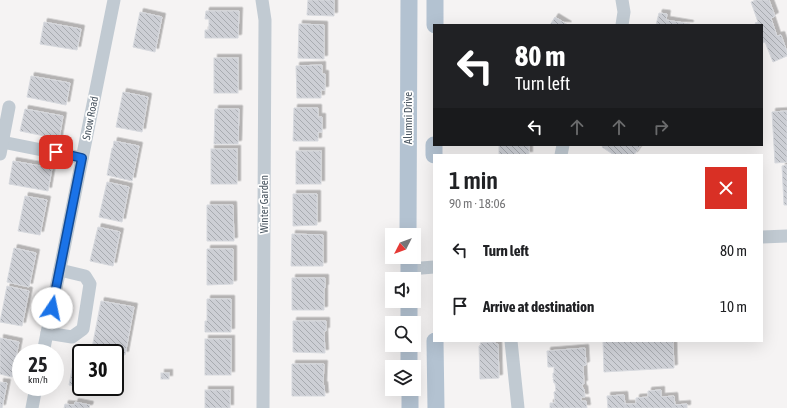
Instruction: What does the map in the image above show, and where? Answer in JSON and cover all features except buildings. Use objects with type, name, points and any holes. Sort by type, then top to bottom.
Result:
[{"type":"main road","name":"Alumni Drive","points":[[408,228],[409,0]]},
{"type":"main road","points":[[435,0],[435,24]]},
{"type":"main road","points":[[435,342],[436,408]]},
{"type":"main road","points":[[410,396],[410,408]]},
{"type":"street","name":"Snow Road","points":[[45,344],[114,0]]},
{"type":"street","name":"Winter Garden","points":[[262,0],[265,20],[263,408]]},
{"type":"street","points":[[622,0],[624,12],[622,24]]},
{"type":"street","points":[[9,107],[1,148],[82,158]]},
{"type":"street","points":[[763,237],[787,236]]},
{"type":"street","points":[[409,268],[433,267]]},
{"type":"street","points":[[47,333],[72,338],[83,329],[90,284],[85,276],[60,270]]},
{"type":"street","points":[[511,342],[518,408]]},
{"type":"street","points":[[32,408],[34,396]]},
{"type":"route","points":[[52,308],[82,158],[56,152]]}]
